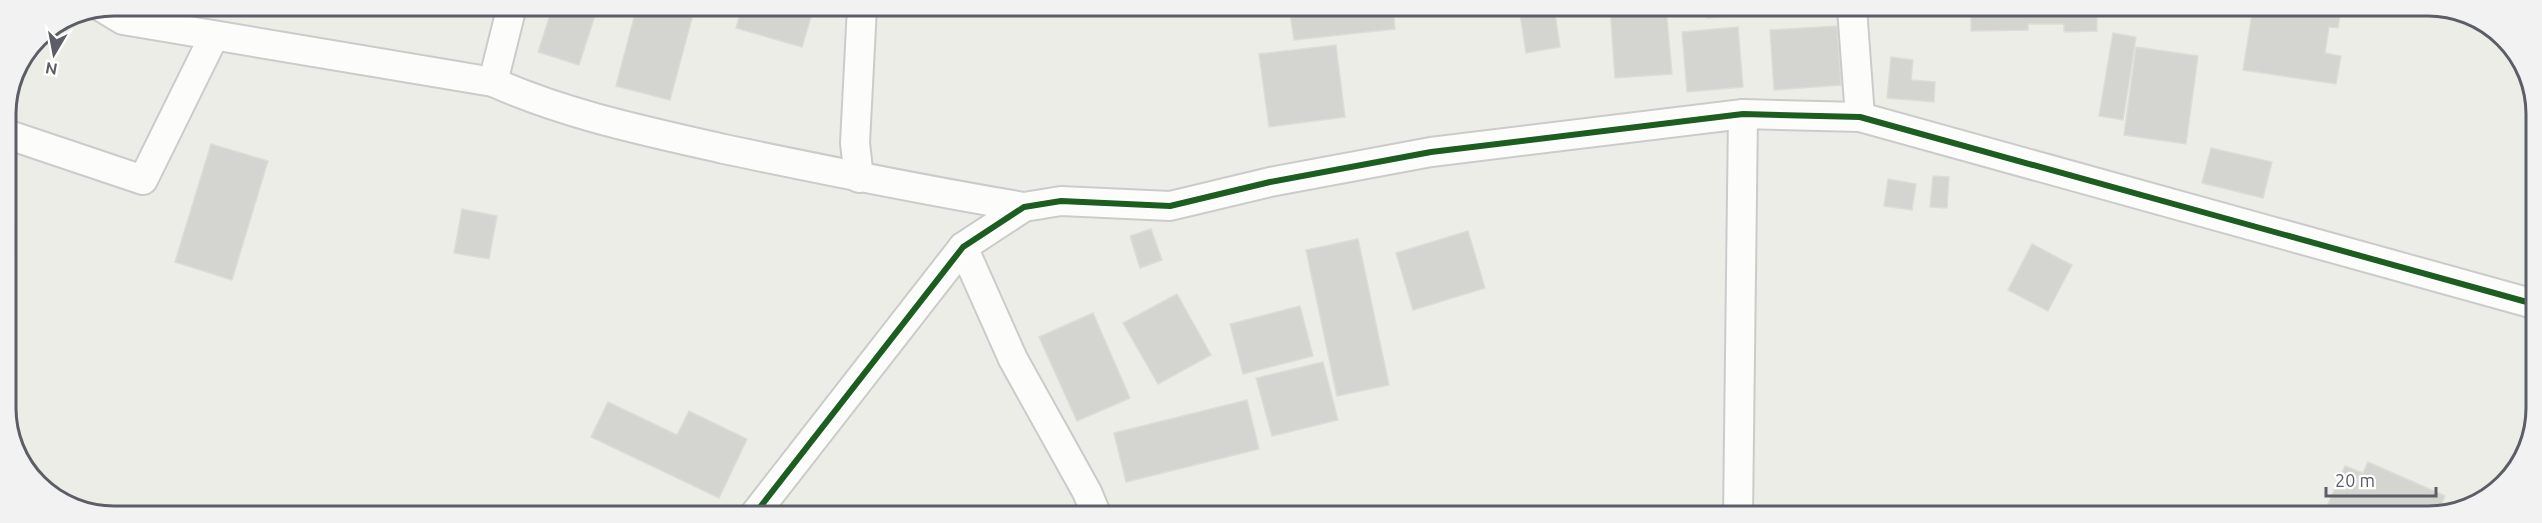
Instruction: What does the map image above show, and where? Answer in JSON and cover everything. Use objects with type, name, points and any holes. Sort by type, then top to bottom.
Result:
[{"type":"street","points":[[116,16],[123,20],[214,36],[493,82],[535,101],[610,124],[859,178],[1024,207],[1061,201],[1170,206],[1270,182],[1431,152],[1743,114],[1860,117],[2526,302]]},
{"type":"street","points":[[493,82],[510,16]]},
{"type":"street","points":[[859,178],[855,143],[862,16]]},
{"type":"street","points":[[1853,16],[1860,117]]},
{"type":"street","points":[[17,138],[143,180],[214,36]]},
{"type":"street","points":[[1738,507],[1743,114]]},
{"type":"street","points":[[761,507],[963,247],[1024,207]]},
{"type":"street","points":[[963,247],[1014,359],[1093,507]]},
{"type":"building","points":[[550,16],[595,16],[579,65],[538,52]]},
{"type":"building","points":[[634,16],[693,16],[670,100],[616,86]]},
{"type":"building","points":[[739,16],[811,16],[802,47],[736,28]]},
{"type":"building","points":[[1290,16],[1394,16],[1395,29],[1294,40]]},
{"type":"building","points":[[1520,16],[1555,16],[1560,47],[1526,53]]},
{"type":"building","points":[[1611,16],[1667,16],[1672,74],[1615,78]]},
{"type":"building","points":[[1707,16],[1738,16],[1707,18]]},
{"type":"building","points":[[1971,16],[2097,16],[2097,31],[2064,32],[2064,24],[2028,24],[2028,30],[1971,31]]},
{"type":"building","points":[[2252,16],[2340,16],[2338,28],[2329,27],[2325,53],[2341,56],[2336,84],[2243,70]]},
{"type":"building","points":[[1837,26],[1841,85],[1774,90],[1770,30]]},
{"type":"building","points":[[1738,27],[1743,87],[1687,92],[1682,32]]},
{"type":"building","points":[[2113,33],[2136,37],[2123,120],[2099,116]]},
{"type":"building","points":[[1336,45],[1345,117],[1269,127],[1259,54]]},
{"type":"building","points":[[2136,47],[2198,56],[2186,144],[2124,135]]},
{"type":"building","points":[[1891,57],[1913,60],[1911,80],[1935,82],[1934,102],[1887,98]]},
{"type":"building","points":[[211,144],[268,161],[232,280],[175,262]]},
{"type":"building","points":[[2211,148],[2272,162],[2263,198],[2202,183]]},
{"type":"building","points":[[1933,176],[1949,177],[1947,208],[1930,207]]},
{"type":"building","points":[[1888,179],[1916,184],[1912,210],[1884,206]]},
{"type":"building","points":[[462,209],[497,216],[489,259],[454,253]]},
{"type":"building","points":[[1151,229],[1162,260],[1140,268],[1130,236]]},
{"type":"building","points":[[1468,231],[1485,288],[1413,310],[1396,253]]},
{"type":"building","points":[[1358,239],[1389,385],[1337,396],[1306,250]]},
{"type":"building","points":[[2032,244],[2072,265],[2048,311],[2008,290]]},
{"type":"building","points":[[1177,294],[1211,355],[1158,384],[1123,323]]},
{"type":"building","points":[[1300,306],[1313,356],[1243,374],[1230,324]]},
{"type":"building","points":[[1093,313],[1130,398],[1077,421],[1039,337]]},
{"type":"building","points":[[1323,362],[1338,420],[1272,436],[1256,378]]},
{"type":"building","points":[[1247,400],[1259,449],[1126,482],[1114,433]]},
{"type":"building","points":[[608,402],[677,435],[689,411],[747,439],[719,498],[591,437]]},
{"type":"building","points":[[2368,462],[2445,496],[2442,506],[2334,507],[2328,504],[2345,466],[2363,473]]},
{"type":"cycle path","points":[[760,507],[963,247],[1024,207],[1061,201],[1170,206],[1270,182],[1431,152],[1743,114],[1860,117],[2526,302]]}]
